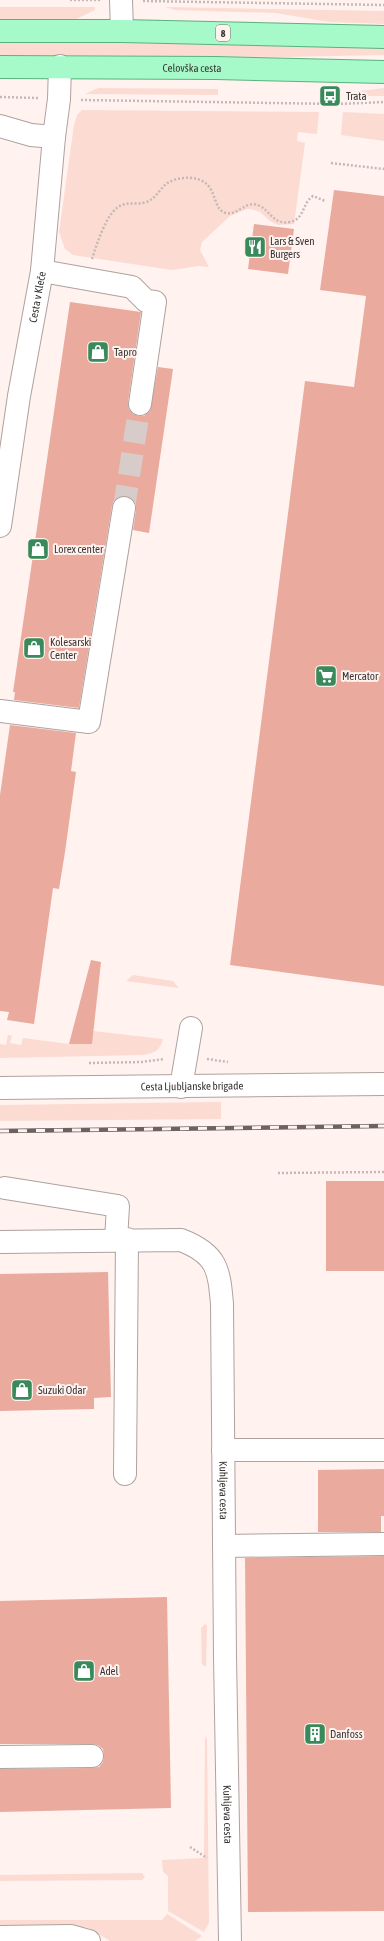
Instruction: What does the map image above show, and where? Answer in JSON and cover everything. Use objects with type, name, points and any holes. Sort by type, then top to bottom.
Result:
[{"type":"main road","name":"8","points":[[0,31],[122,31],[384,36]]},
{"type":"main road","name":"Celovška cesta","points":[[0,67],[60,66],[216,68],[384,72]]},
{"type":"street","points":[[121,0],[122,31]]},
{"type":"street","name":"Cesta v Kleče","points":[[0,526],[9,395],[42,271],[54,137],[59,99],[60,66]]},
{"type":"street","points":[[0,126],[31,135],[54,137]]},
{"type":"street","points":[[42,271],[132,287],[146,301],[155,302],[140,404]]},
{"type":"street","points":[[0,711],[89,722],[124,508]]},
{"type":"street","points":[[181,1087],[191,1028]]},
{"type":"street","name":"Cesta Ljubljanske brigade","points":[[0,1088],[384,1084]]},
{"type":"street","points":[[5,1188],[118,1206],[122,1240],[125,1474]]},
{"type":"street","name":"Kuhljeva cesta","points":[[0,1242],[181,1240],[197,1246],[212,1259],[219,1277],[222,1304],[230,1941]]},
{"type":"street","points":[[223,1450],[384,1450]]},
{"type":"street","points":[[224,1546],[384,1544]]},
{"type":"street","points":[[0,1757],[92,1756]]},
{"type":"street","points":[[0,1937],[71,1936],[89,1941]]},
{"type":"path","points":[[70,0],[102,0]]},
{"type":"path","points":[[155,1],[384,5]]},
{"type":"path","points":[[328,104],[330,91]]},
{"type":"path","points":[[0,97],[21,97]]},
{"type":"path","points":[[78,100],[328,104],[384,102]]},
{"type":"path","points":[[331,163],[384,169]]},
{"type":"path","points":[[88,279],[92,258],[113,210],[121,205],[147,202],[157,196],[163,186],[168,182],[182,179],[201,180],[212,189],[217,206],[224,212],[232,213],[245,205],[255,204],[263,208],[272,218],[283,223],[294,221],[300,217],[307,200],[313,196],[326,201]]},
{"type":"path","points":[[87,1063],[142,1062],[163,1059]]},
{"type":"path","points":[[278,1173],[384,1172]]},
{"type":"path","points":[[190,1847],[212,1861]]},
{"type":"shaded area","points":[[0,7],[95,7],[95,10],[74,20],[0,20]]},
{"type":"shaded area","points":[[165,7],[384,11],[384,24],[329,22],[276,13],[175,10]]},
{"type":"shaded area","points":[[0,43],[165,43],[384,48],[384,55],[285,57],[0,55]]},
{"type":"shaded area","points":[[98,88],[218,89],[218,95],[85,94]]},
{"type":"shaded area","points":[[384,88],[384,96],[360,96],[359,91]]},
{"type":"shaded area","points":[[82,110],[319,112],[317,134],[298,132],[297,141],[305,143],[294,224],[278,225],[270,221],[260,212],[251,209],[247,209],[230,216],[202,242],[200,250],[209,267],[198,266],[172,270],[73,255],[65,249],[59,232],[74,125],[77,115]]},
{"type":"shaded area","points":[[343,112],[384,114],[384,141],[341,135]]},
{"type":"shaded area","points":[[133,975],[173,981],[179,988],[126,981]]},
{"type":"shaded area","points":[[93,1031],[163,1039],[156,1051],[143,1055],[0,1058],[0,1044],[6,1045],[8,1035],[12,1036],[10,1043],[21,1045],[23,1038],[69,1044]]},
{"type":"shaded area","points":[[221,1102],[221,1119],[0,1121],[0,1105]]},
{"type":"shaded area","points":[[205,1624],[207,1625],[206,1667],[202,1664],[201,1628]]},
{"type":"shaded area","points":[[205,1736],[207,1739],[209,1923],[204,1932],[168,1911],[168,1876],[163,1872],[162,1860],[204,1858]]},
{"type":"shaded area","points":[[142,1873],[145,1877],[142,1880],[0,1881],[0,1875]]},
{"type":"shaded area","points":[[167,1914],[202,1936],[195,1941],[110,1941],[89,1928],[0,1927],[0,1920],[162,1920]]},
{"type":"building","name":"Mercator","points":[[334,190],[384,196],[384,986],[230,965],[305,381],[354,387],[366,296],[320,290]]},
{"type":"building","points":[[254,224],[294,229],[288,274],[248,269]]},
{"type":"building","points":[[70,302],[141,312],[128,402],[129,409],[133,414],[144,416],[150,411],[158,367],[173,369],[149,533],[133,530],[136,503],[132,498],[119,496],[114,500],[112,506],[79,708],[14,700],[15,692],[13,692]]},
{"type":"building","points":[[10,725],[76,733],[71,771],[76,772],[65,852],[59,889],[53,888],[34,1024],[7,1020],[9,1012],[0,1011],[0,795]]},
{"type":"building","points":[[91,960],[101,962],[92,1044],[69,1044]]},
{"type":"building","points":[[326,1181],[384,1181],[384,1271],[326,1271]]},
{"type":"building","points":[[108,1272],[111,1397],[94,1398],[94,1409],[0,1411],[0,1274]]},
{"type":"building","points":[[384,1469],[384,1516],[381,1516],[381,1532],[318,1532],[318,1470]]},
{"type":"building","name":"Danfoss","points":[[384,1556],[384,1911],[248,1912],[245,1558]]},
{"type":"building","name":"Adel","points":[[167,1597],[171,1808],[0,1812],[0,1769],[92,1768],[99,1767],[103,1762],[104,1756],[103,1749],[98,1745],[92,1744],[0,1744],[0,1601]]},
{"type":"tunnel","points":[[124,508],[140,404]]},
{"type":"railway","points":[[0,1131],[384,1126]]},
{"type":"place","name":"Trata","points":[[330,96]]},
{"type":"place","name":"Lars & Sven Burgers","points":[[255,247]]},
{"type":"place","name":"Tapro","points":[[98,352]]},
{"type":"place","name":"Lorex center","points":[[38,549]]},
{"type":"place","name":"Kolesarski Center","points":[[34,648]]},
{"type":"place","name":"Mercator","points":[[326,676]]},
{"type":"place","name":"Suzuki Odar","points":[[22,1390]]},
{"type":"place","name":"Adel","points":[[84,1671]]},
{"type":"place","name":"Danfoss","points":[[315,1734]]}]
